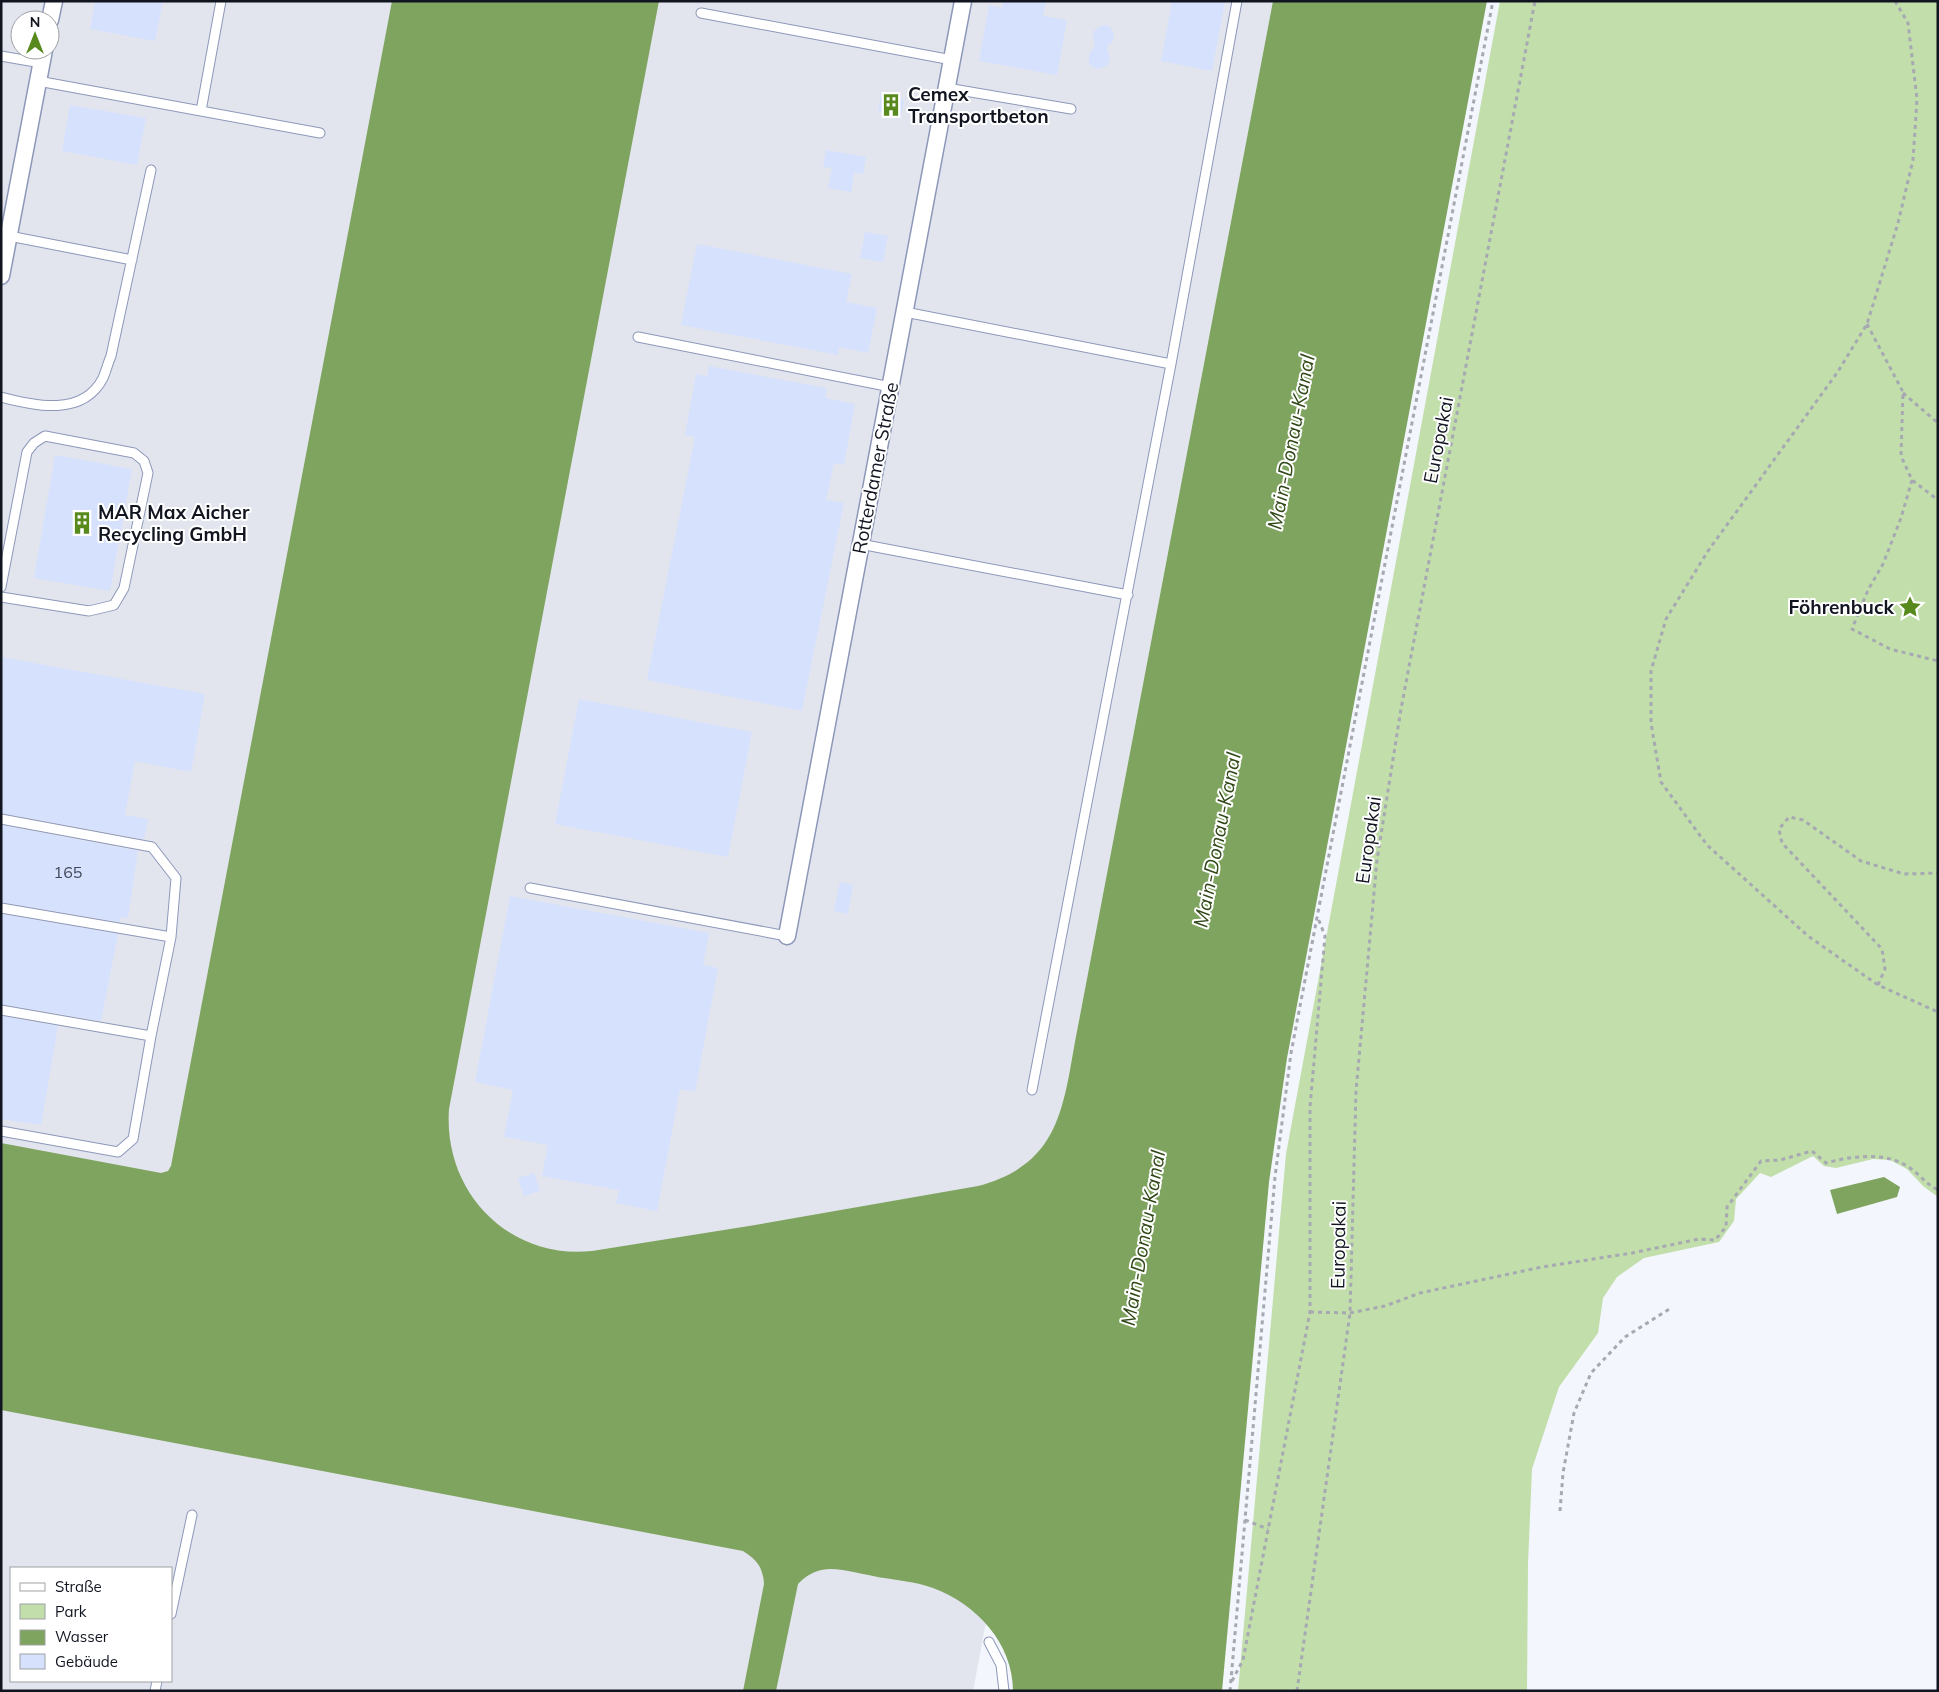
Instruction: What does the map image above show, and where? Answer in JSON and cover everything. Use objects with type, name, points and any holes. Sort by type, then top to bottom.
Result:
[{"type":"street","name":"Rotterdamer Straße","points":[[786,936],[963,1]]},
{"type":"street","points":[[1,276],[41,60]]},
{"type":"lane","points":[[201,111],[222,1]]},
{"type":"lane","points":[[1032,1090],[1128,595],[1237,1]]},
{"type":"lane","points":[[701,13],[952,60]]},
{"type":"lane","points":[[38,81],[320,133]]},
{"type":"lane","points":[[947,88],[1072,109]]},
{"type":"lane","points":[[1,397],[47,406],[69,405],[86,397],[102,379],[111,356],[151,170]]},
{"type":"lane","points":[[9,236],[132,260]]},
{"type":"lane","points":[[905,312],[1171,364]]},
{"type":"lane","points":[[638,337],[891,388]]},
{"type":"lane","points":[[1,587],[27,452],[34,443],[45,436],[134,453],[144,461],[148,473],[124,588],[114,605],[89,611],[1,597]]},
{"type":"lane","points":[[860,544],[1128,595]]},
{"type":"lane","points":[[1,819],[152,847],[176,878],[171,936],[133,1140],[118,1152],[1,1131]]},
{"type":"lane","points":[[530,888],[786,936]]},
{"type":"lane","points":[[1,908],[171,936]]},
{"type":"lane","points":[[1,1010],[151,1036]]},
{"type":"lane","points":[[172,1609],[192,1515]]},
{"type":"lane","points":[[989,1642],[1001,1665],[1004,1691]]},
{"type":"path","points":[[1230,1691],[1275,1177],[1292,1053],[1493,1]]},
{"type":"path","name":"Europakai","points":[[1297,1691],[1350,1313],[1356,1091],[1378,860],[1400,709],[1535,1]]},
{"type":"path","points":[[1895,1],[1908,23],[1916,89],[1913,151],[1898,223],[1867,324],[1837,373],[1708,551],[1666,619],[1651,671],[1651,723],[1662,782],[1707,844],[1808,936],[1878,985],[1938,1012]]},
{"type":"path","points":[[1867,324],[1903,392],[1938,423]]},
{"type":"path","points":[[1903,392],[1901,456],[1912,480],[1938,500]]},
{"type":"path","points":[[1912,480],[1901,518],[1883,564],[1868,590],[1852,629],[1890,649],[1938,661]]},
{"type":"path","points":[[1878,985],[1885,969],[1882,949],[1782,843],[1780,829],[1789,817],[1804,820],[1862,861],[1904,874],[1938,873]]},
{"type":"path","points":[[1230,1684],[1243,1660],[1310,1312],[1310,1107],[1325,936],[1318,916]]},
{"type":"path","points":[[1310,1312],[1350,1313],[1385,1306],[1420,1293],[1542,1267],[1632,1253],[1699,1239],[1715,1240],[1726,1227],[1727,1207],[1761,1160],[1780,1160],[1812,1151],[1826,1163],[1849,1157],[1889,1158],[1910,1167],[1928,1185],[1938,1190]]},
{"type":"path","points":[[1560,1511],[1563,1473],[1574,1413],[1591,1373],[1625,1337],[1671,1308]]},
{"type":"path","points":[[1245,1520],[1268,1529]]},
{"type":"shaded area","points":[[1,1],[1273,1],[1065,1094],[986,1622],[973,1691],[1,1691]]},
{"type":"green space","points":[[1500,1],[1938,1],[1938,1197],[1923,1186],[1907,1169],[1890,1160],[1873,1159],[1836,1168],[1824,1166],[1813,1156],[1771,1177],[1760,1173],[1736,1199],[1734,1221],[1719,1242],[1644,1258],[1617,1277],[1603,1298],[1598,1333],[1559,1387],[1532,1469],[1528,1564],[1527,1691],[1238,1691],[1286,1154]]},
{"type":"water","name":"Main-Donau-Kanal","points":[[392,1],[659,1],[449,1109],[450,1139],[457,1167],[470,1193],[487,1214],[509,1232],[534,1244],[562,1251],[592,1251],[978,1186],[1007,1176],[1028,1162],[1044,1145],[1055,1125],[1063,1103],[1068,1079],[1273,1],[1487,1],[1287,1058],[1269,1182],[1222,1691],[1013,1691],[1007,1657],[999,1642],[989,1628],[964,1604],[949,1595],[926,1586],[833,1569],[815,1572],[798,1584],[776,1691],[743,1691],[764,1584],[758,1564],[743,1551],[1,1410],[1,1143],[161,1173],[168,1171],[171,1166]]},
{"type":"water","points":[[1884,1177],[1900,1187],[1897,1197],[1837,1214],[1830,1190]]},
{"type":"building","points":[[95,1],[163,1],[155,41],[90,29]]},
{"type":"building","points":[[1003,1],[1046,1],[1043,16],[1067,20],[1057,75],[979,61],[989,5],[1002,8]]},
{"type":"building","points":[[1172,1],[1225,1],[1212,71],[1161,61]]},
{"type":"building","points":[[1104,25],[1109,26],[1114,36],[1113,41],[1107,47],[1110,59],[1105,67],[1096,69],[1089,64],[1089,55],[1095,45],[1093,32]]},
{"type":"building","name":"Cemex Transportbeton","points":[[881,95],[904,100],[901,116],[878,111]]},
{"type":"building","points":[[70,105],[146,118],[137,165],[62,151]]},
{"type":"building","points":[[826,150],[866,157],[863,174],[854,172],[851,192],[828,188],[832,168],[823,167]]},
{"type":"building","points":[[865,232],[888,236],[883,262],[860,258]]},
{"type":"building","points":[[697,244],[852,274],[846,302],[877,308],[868,353],[839,347],[838,355],[681,325]]},
{"type":"building","points":[[709,366],[827,388],[825,398],[855,404],[844,465],[834,463],[826,500],[844,503],[802,711],[647,680],[695,437],[685,435],[696,374],[707,376]]},
{"type":"building","name":"MAR Max Aicher Recycling GmbH","points":[[55,455],[132,469],[110,591],[34,578]]},
{"type":"building","points":[[1,657],[205,694],[191,772],[135,761],[125,815],[148,819],[144,839],[1,813]]},
{"type":"building","points":[[579,699],[752,732],[728,857],[555,824]]},
{"type":"building","points":[[1,825],[138,851],[128,918],[121,917],[120,922],[1,902]]},
{"type":"building","points":[[840,882],[853,885],[848,914],[834,911]]},
{"type":"building","points":[[510,896],[709,933],[703,965],[718,968],[695,1092],[680,1089],[657,1211],[616,1203],[619,1190],[542,1176],[548,1145],[504,1137],[513,1090],[475,1082]]},
{"type":"building","points":[[1,914],[118,934],[101,1021],[1,1004]]},
{"type":"building","points":[[1,1016],[58,1026],[41,1125],[1,1119]]},
{"type":"building","points":[[534,1173],[540,1191],[524,1196],[518,1178]]},
{"type":"place","name":"Cemex Transportbeton","points":[[891,105]]},
{"type":"place","name":"MAR Max Aicher Recycling GmbH","points":[[82,523]]},
{"type":"place","name":"Föhrenbuck","points":[[1910,607]]}]
